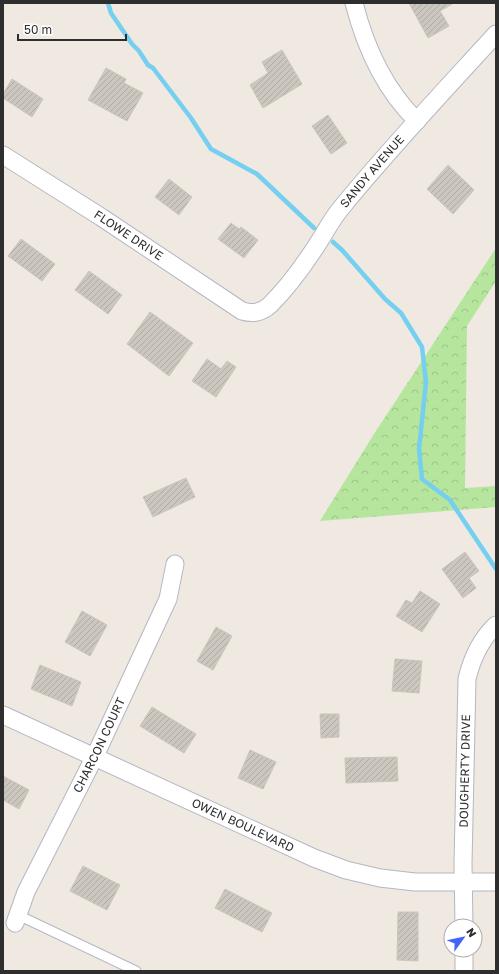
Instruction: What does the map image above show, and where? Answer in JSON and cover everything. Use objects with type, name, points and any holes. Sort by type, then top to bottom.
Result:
[{"type":"street","points":[[354,3],[377,66],[394,96],[404,109],[417,121]]},
{"type":"street","name":"SANDY AVENUE","points":[[255,313],[270,305],[290,282],[312,252],[340,208],[496,34]]},
{"type":"street","name":"FLOWE DRIVE","points":[[3,155],[242,311],[255,313]]},
{"type":"street","name":"CHARCON COURT","points":[[16,919],[26,892],[95,756],[168,599],[175,564]]},
{"type":"street","name":"DOUGHERTY DRIVE","points":[[464,918],[467,679],[472,661],[480,644],[496,625]]},
{"type":"street","name":"OWEN BOULEVARD","points":[[3,715],[314,858],[346,870],[380,878],[415,882],[496,882]]},
{"type":"street","points":[[464,958],[464,971]]},
{"type":"lane","points":[[16,919],[136,971]]},
{"type":"green space","points":[[496,248],[496,281],[467,326],[465,488],[496,486],[496,507],[320,521],[374,434]]},
{"type":"building","points":[[409,3],[454,3],[440,11],[449,26],[428,38]]},
{"type":"building","points":[[282,50],[302,84],[263,108],[250,85],[268,73],[262,62]]},
{"type":"building","points":[[106,68],[126,79],[124,83],[143,93],[127,121],[88,100]]},
{"type":"building","points":[[12,79],[43,99],[32,117],[3,98],[3,94]]},
{"type":"building","points":[[328,115],[347,143],[331,154],[312,126]]},
{"type":"building","points":[[448,165],[474,190],[453,214],[427,189]]},
{"type":"building","points":[[169,179],[192,197],[179,215],[155,197]]},
{"type":"building","points":[[231,223],[239,229],[241,227],[258,240],[244,258],[218,239]]},
{"type":"building","points":[[21,239],[55,264],[42,281],[8,256]]},
{"type":"building","points":[[89,271],[122,295],[108,314],[75,290]]},
{"type":"building","points":[[150,312],[193,343],[169,376],[127,344]]},
{"type":"building","points":[[207,359],[221,369],[227,361],[236,367],[216,397],[192,381]]},
{"type":"building","points":[[186,478],[195,497],[153,517],[143,497]]},
{"type":"building","points":[[465,552],[479,571],[469,578],[476,588],[463,598],[442,569]]},
{"type":"building","points":[[420,591],[440,604],[422,632],[396,616],[406,600],[412,603]]},
{"type":"building","points":[[82,611],[107,625],[90,656],[65,642]]},
{"type":"building","points":[[216,627],[232,636],[213,670],[197,661]]},
{"type":"building","points":[[395,659],[422,661],[419,693],[392,691]]},
{"type":"building","points":[[40,665],[81,682],[72,706],[31,689]]},
{"type":"building","points":[[152,707],[196,734],[184,753],[140,726]]},
{"type":"building","points":[[320,714],[339,714],[339,737],[321,738]]},
{"type":"building","points":[[250,750],[276,762],[263,789],[238,778]]},
{"type":"building","points":[[397,757],[398,781],[346,783],[345,758]]},
{"type":"building","points":[[3,776],[29,790],[19,809],[3,800]]},
{"type":"building","points":[[83,866],[120,885],[107,910],[70,891]]},
{"type":"building","points":[[225,889],[272,913],[262,932],[215,908]]},
{"type":"building","points":[[398,912],[418,912],[418,961],[397,960]]},
{"type":"waterway","points":[[108,3],[111,13],[132,44],[139,51],[148,65],[153,68],[191,118],[211,149],[257,174],[314,228]]},
{"type":"waterway","points":[[333,242],[342,250],[385,299],[401,313],[422,347],[426,382],[419,449],[422,479],[450,500],[496,569]]}]
